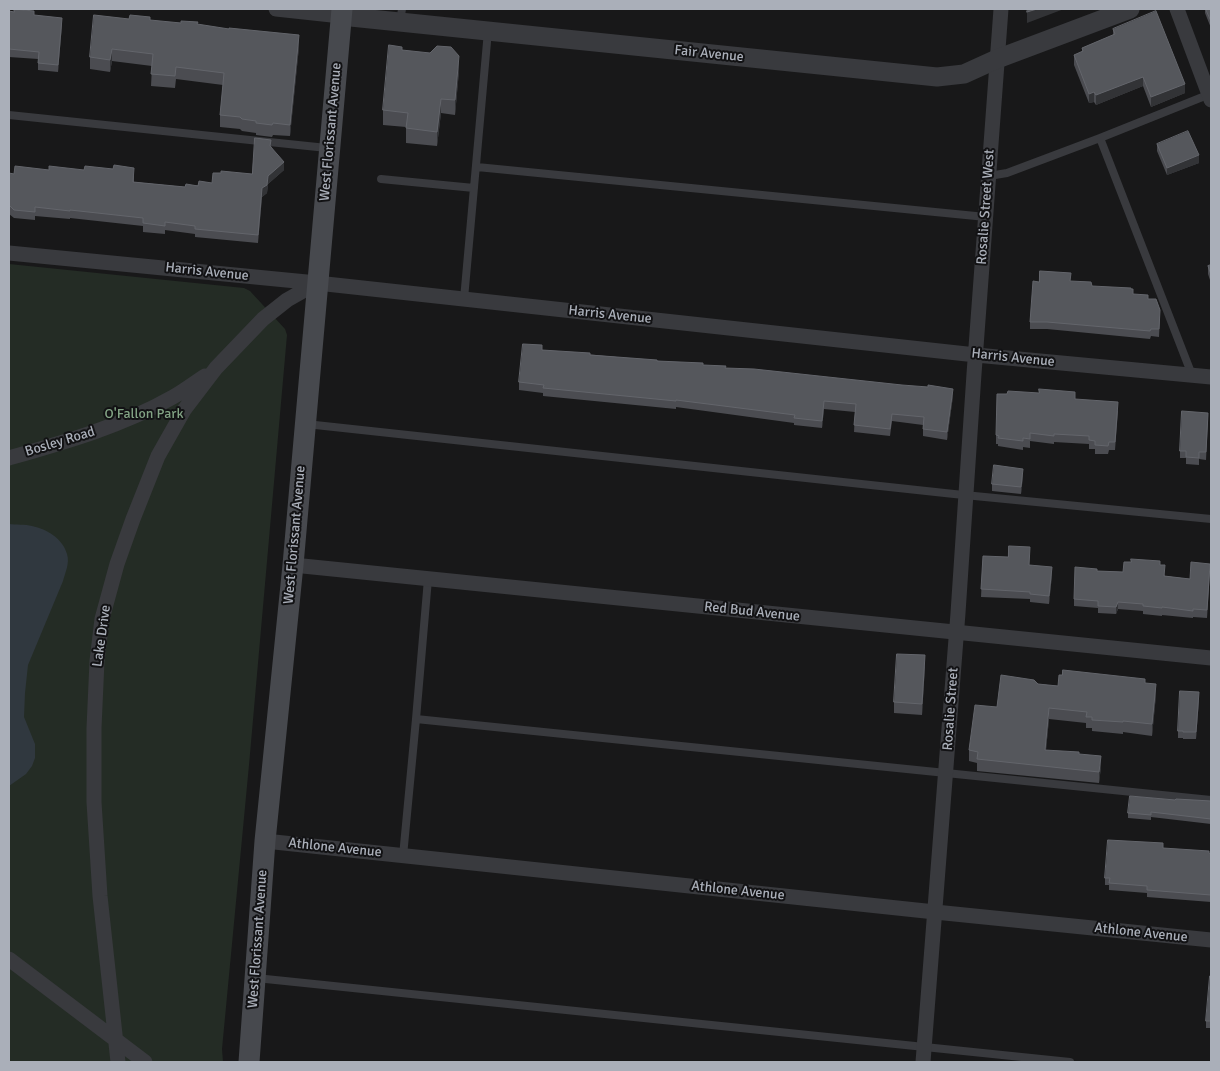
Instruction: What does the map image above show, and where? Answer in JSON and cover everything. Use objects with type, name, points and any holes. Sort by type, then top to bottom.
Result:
[{"type":"main road","name":"West Florissant Avenue","points":[[249,1062],[265,841],[293,565],[342,12]]},
{"type":"street","name":"Fair Avenue","points":[[276,9],[401,15],[488,31],[937,77],[964,74],[997,59],[1130,9]]},
{"type":"street","points":[[997,59],[1002,9]]},
{"type":"street","points":[[1177,9],[1210,96]]},
{"type":"street","name":"Rosalie Street West","points":[[976,355],[997,59]]},
{"type":"street","name":"Harris Avenue","points":[[9,253],[317,283],[976,355],[1211,377]]},
{"type":"street","name":"Lake Drive","points":[[118,1062],[100,896],[94,802],[94,728],[97,661],[102,619],[117,564],[133,519],[158,456],[184,410],[216,368],[263,319],[287,300],[317,283]]},
{"type":"street","name":"Rosalie Street","points":[[923,1062],[976,355]]},
{"type":"street","name":"Bosley Road","points":[[9,458],[64,443],[124,421],[174,397],[216,368]]},
{"type":"street","name":"Red Bud Avenue","points":[[293,565],[1211,658]]},
{"type":"street","name":"Athlone Avenue","points":[[265,841],[1211,940]]},
{"type":"street","points":[[9,959],[145,1062]]},
{"type":"lane","points":[[464,299],[488,31]]},
{"type":"lane","points":[[988,176],[1007,173],[1210,96]]},
{"type":"lane","points":[[9,116],[329,148]]},
{"type":"lane","points":[[1100,138],[1192,376]]},
{"type":"lane","points":[[476,167],[986,217]]},
{"type":"lane","points":[[380,179],[474,188]]},
{"type":"lane","points":[[305,424],[966,495],[1211,519]]},
{"type":"lane","points":[[403,856],[428,579]]},
{"type":"lane","points":[[416,719],[1211,800]]},
{"type":"lane","points":[[255,978],[1070,1062]]},
{"type":"green space","name":"O'Fallon Park","points":[[9,264],[244,288],[250,291],[285,329],[287,335],[222,1049],[223,1062],[9,1062]]},
{"type":"shaded area","points":[[9,524],[29,525],[49,532],[62,544],[68,561],[63,581],[28,665],[24,717],[35,744],[35,758],[26,774],[9,786]]},
{"type":"building","points":[[14,9],[34,11],[34,15],[62,18],[58,65],[38,63],[39,52],[9,49],[9,11],[14,12]]},
{"type":"building","points":[[1206,9],[1211,9],[1211,21]]},
{"type":"building","points":[[1156,11],[1185,84],[1151,97],[1143,77],[1096,95],[1094,92],[1089,94],[1074,55],[1083,51],[1082,48],[1115,34],[1113,29]]},
{"type":"building","points":[[94,15],[129,19],[130,15],[150,17],[150,20],[181,23],[181,21],[198,22],[197,24],[229,29],[299,35],[290,125],[256,123],[256,121],[240,117],[220,115],[224,73],[176,67],[175,76],[151,74],[153,54],[112,49],[110,60],[90,57]]},
{"type":"building","points":[[389,45],[402,47],[402,50],[430,53],[437,46],[451,47],[459,56],[455,100],[441,99],[437,132],[406,128],[408,113],[383,110]]},
{"type":"building","points":[[1188,131],[1199,155],[1167,168],[1157,144]]},
{"type":"building","points":[[255,138],[271,140],[270,146],[284,162],[268,176],[267,185],[262,188],[258,235],[195,229],[195,226],[165,222],[165,226],[143,223],[143,218],[70,210],[35,207],[35,212],[14,210],[9,205],[9,173],[14,174],[15,166],[49,170],[49,166],[84,170],[85,166],[113,169],[114,165],[134,168],[133,182],[185,187],[186,184],[198,186],[199,181],[212,183],[213,173],[221,173],[221,171],[252,174]]},
{"type":"building","points":[[1040,271],[1071,273],[1070,281],[1091,282],[1092,286],[1131,288],[1133,289],[1133,294],[1148,295],[1148,299],[1156,299],[1160,310],[1159,329],[1151,329],[1150,331],[1030,322],[1033,281],[1039,282]]},
{"type":"building","points":[[523,344],[542,345],[542,350],[590,353],[590,355],[657,361],[703,363],[703,365],[726,366],[725,368],[754,369],[902,385],[928,387],[928,385],[953,389],[947,432],[923,429],[924,417],[892,414],[890,429],[854,425],[856,404],[824,401],[822,421],[794,418],[795,415],[676,400],[543,388],[544,385],[519,382]]},
{"type":"building","points":[[1039,389],[1075,392],[1075,399],[1118,402],[1115,442],[1109,442],[1108,446],[1095,445],[1095,441],[1089,440],[1089,436],[1054,434],[1054,436],[1030,433],[1030,439],[1023,438],[1023,441],[998,438],[999,436],[996,435],[997,394],[1007,394],[1008,391],[1039,393]]},
{"type":"building","points":[[1182,411],[1208,413],[1206,452],[1199,452],[1199,458],[1186,457],[1186,451],[1180,451]]},
{"type":"building","points":[[994,465],[1023,469],[1021,487],[992,484]]},
{"type":"building","points":[[1009,546],[1030,547],[1029,565],[1052,567],[1049,596],[1030,594],[1030,592],[981,589],[983,556],[1008,557]]},
{"type":"building","points":[[1131,559],[1160,561],[1160,565],[1165,565],[1164,576],[1190,579],[1191,562],[1210,564],[1207,610],[1193,609],[1193,611],[1118,602],[1116,607],[1098,606],[1098,601],[1074,599],[1075,567],[1097,569],[1097,571],[1123,572],[1124,562],[1131,562]]},
{"type":"building","points":[[897,654],[925,655],[922,704],[894,702]]},
{"type":"building","points":[[1063,670],[1145,679],[1145,683],[1156,684],[1152,724],[1092,720],[1092,717],[1086,717],[1087,712],[1049,708],[1045,750],[1079,752],[1079,754],[1101,756],[1099,772],[977,759],[978,752],[969,750],[975,705],[997,707],[1001,675],[1034,680],[1038,684],[1058,686],[1059,675],[1062,675]]},
{"type":"building","points":[[1180,691],[1199,692],[1196,732],[1178,731]]},
{"type":"building","points":[[1130,796],[1211,801],[1211,819],[1151,812],[1151,815],[1128,813]]},
{"type":"building","points":[[1108,840],[1163,843],[1163,848],[1209,851],[1211,854],[1211,895],[1147,890],[1147,886],[1109,883],[1110,878],[1105,878]]},
{"type":"building","points":[[1210,976],[1211,1021],[1206,1021]]}]
